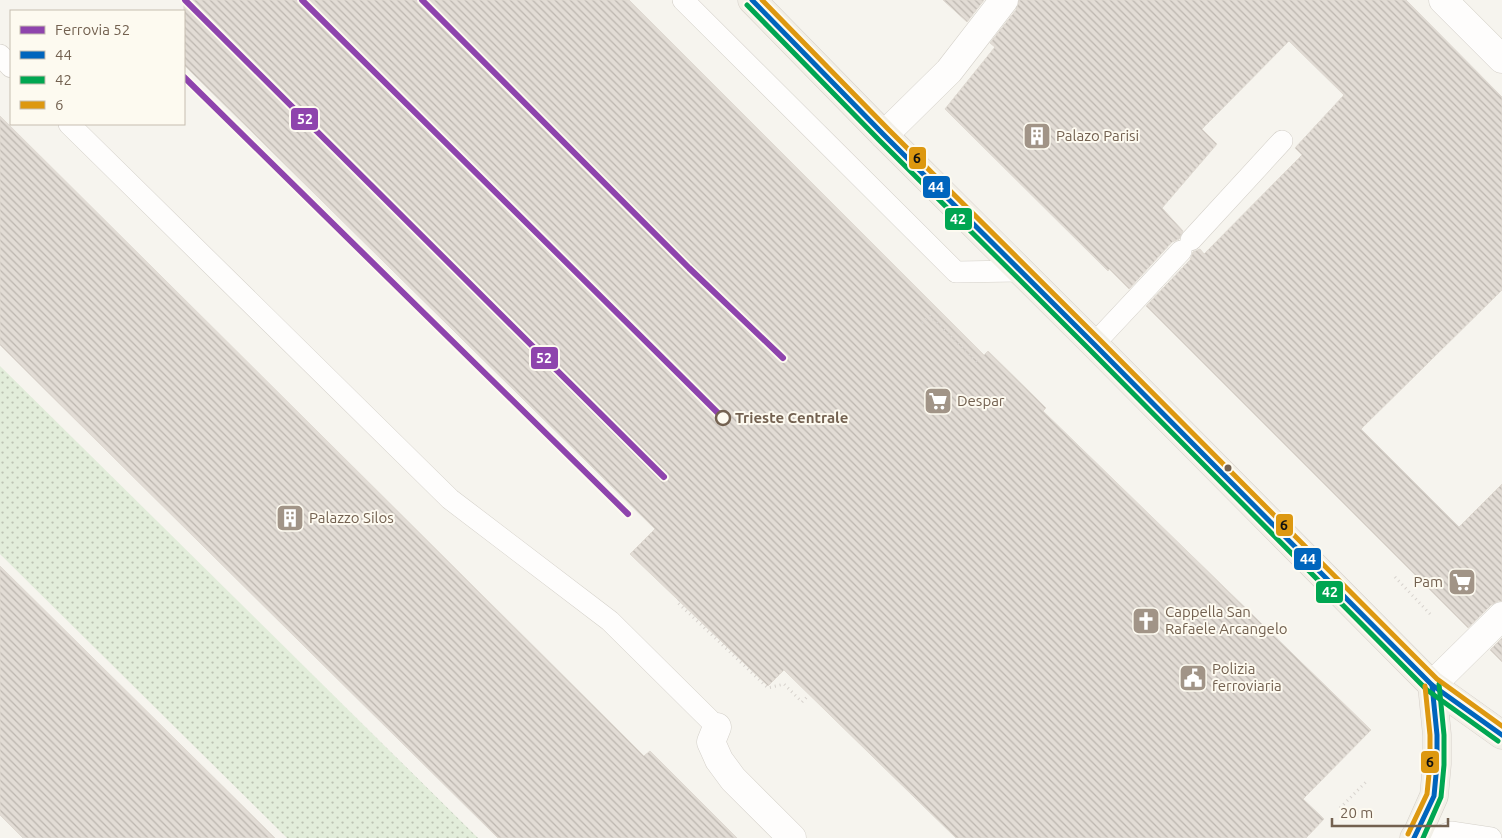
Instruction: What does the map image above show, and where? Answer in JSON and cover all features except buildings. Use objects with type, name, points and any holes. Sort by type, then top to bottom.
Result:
[{"type":"main road","points":[[752,0],[1432,685],[1502,735]]},
{"type":"main road","points":[[1414,838],[1434,796],[1437,735],[1432,685]]},
{"type":"street","points":[[884,135],[949,71],[1004,0]]},
{"type":"street","points":[[1443,0],[1502,58]]},
{"type":"street","points":[[1432,685],[1502,616]]},
{"type":"street","points":[[717,727],[711,742],[719,760],[733,779],[792,838]]},
{"type":"lane","points":[[682,0],[956,272],[1020,271]]},
{"type":"lane","points":[[0,55],[10,66]]},
{"type":"lane","points":[[70,125],[450,499],[610,621],[717,727]]},
{"type":"lane","points":[[1094,344],[1282,141]]},
{"type":"lane","points":[[1435,838],[1451,832],[1491,838]]},
{"type":"path","points":[[922,323],[930,316],[976,362]]},
{"type":"path","points":[[1041,455],[1052,444]]},
{"type":"path","points":[[1395,577],[1430,614]]},
{"type":"path","points":[[679,600],[677,602],[768,688],[784,684],[802,702],[809,695]]},
{"type":"path","points":[[1340,808],[1367,780]]},
{"type":"green space","points":[[0,366],[478,838],[287,838],[0,554]]},
{"type":"rail line","name":"52","points":[[185,0],[664,477]]},
{"type":"rail line","name":"52","points":[[302,0],[723,418]]},
{"type":"rail line","name":"52","points":[[422,0],[689,268],[783,358]]},
{"type":"rail line","name":"52","points":[[185,78],[628,514]]},
{"type":"transit line","name":"44","points":[[752,0],[1432,685],[1502,735]]},
{"type":"transit line","name":"6","points":[[762,0],[889,130],[1437,679],[1502,726]]},
{"type":"transit line","name":"42","points":[[747,5],[1427,690],[1498,741]]},
{"type":"transit line","name":"42","points":[[1423,838],[1441,797],[1444,735],[1439,684]]},
{"type":"transit line","name":"44","points":[[1414,838],[1434,796],[1437,735],[1432,685]]},
{"type":"transit line","name":"6","points":[[1408,834],[1427,794],[1430,735],[1425,686]]},
{"type":"place","name":"Palazo Parisi","points":[[1037,136]]},
{"type":"place","name":"Despar","points":[[938,401]]},
{"type":"place","name":"Trieste Centrale","points":[[723,418]]},
{"type":"place","name":"Palazzo Silos","points":[[290,518]]},
{"type":"place","name":"Pam","points":[[1462,582]]},
{"type":"place","name":"Cappella San Rafaele Arcangelo","points":[[1146,621]]},
{"type":"place","name":"Polizia ferroviaria","points":[[1193,678]]}]
